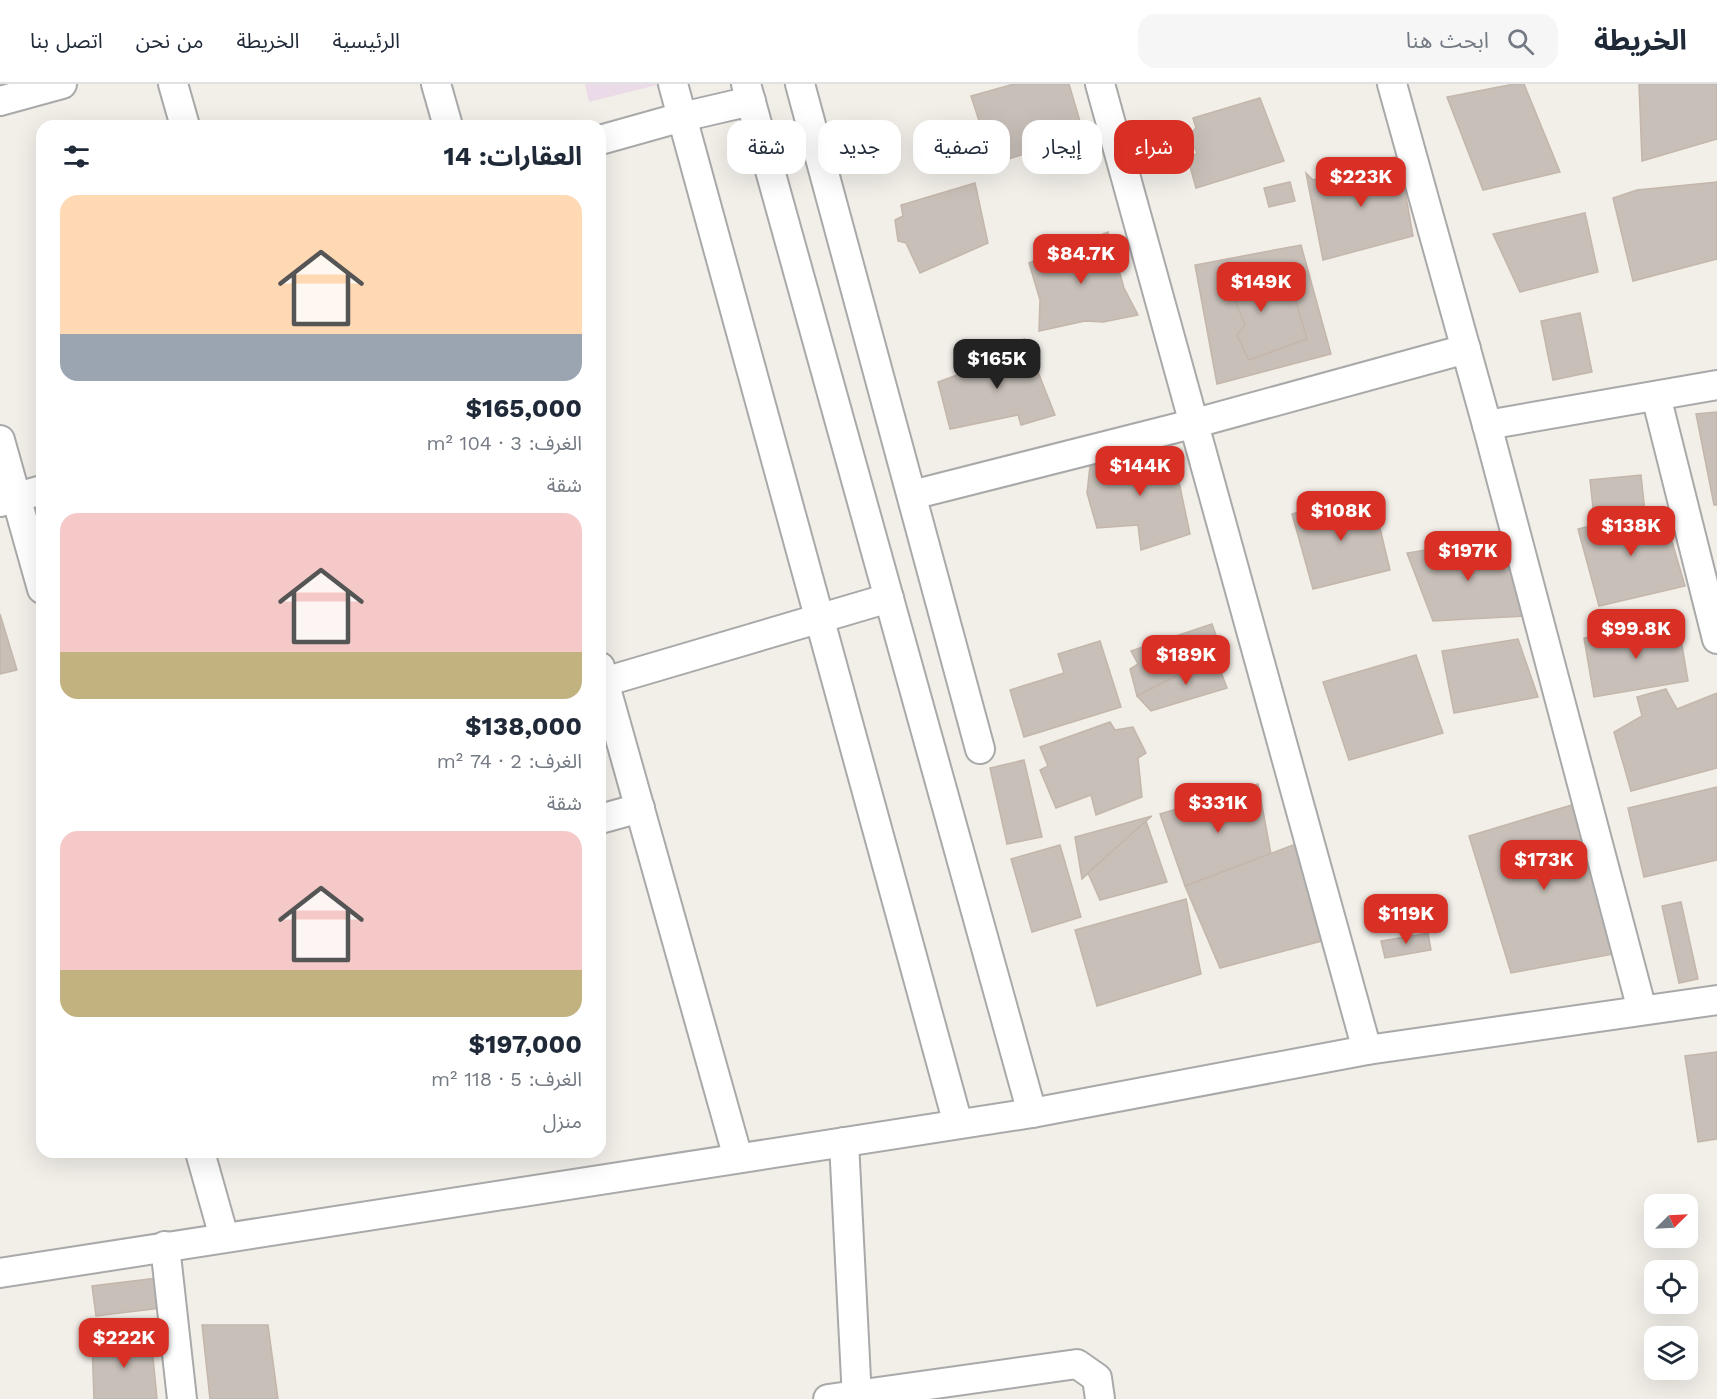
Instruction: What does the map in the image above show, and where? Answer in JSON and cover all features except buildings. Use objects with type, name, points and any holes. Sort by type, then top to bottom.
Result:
[{"type":"street","points":[[0,101],[62,84]]},
{"type":"street","points":[[173,84],[183,120]]},
{"type":"street","points":[[436,84],[446,120]]},
{"type":"street","points":[[673,84],[958,1124]]},
{"type":"street","points":[[800,84],[980,749]]},
{"type":"street","points":[[1100,84],[1366,1050]]},
{"type":"street","points":[[1392,84],[1487,425],[1642,1010]]},
{"type":"street","points":[[606,138],[682,117],[749,93],[1032,1113]]},
{"type":"street","points":[[912,495],[1192,424],[1466,349]]},
{"type":"street","points":[[1487,425],[1717,385]]},
{"type":"street","points":[[1656,396],[1717,639]]},
{"type":"street","points":[[0,440],[19,496],[36,565]]},
{"type":"street","points":[[606,674],[889,598]]},
{"type":"street","points":[[606,689],[738,1158]]},
{"type":"street","points":[[606,817],[640,808]]},
{"type":"street","points":[[2,1267],[165,1246],[1032,1113],[1366,1050],[1717,999]]},
{"type":"street","points":[[844,1142],[857,1397]]},
{"type":"street","points":[[202,1158],[224,1237]]},
{"type":"street","points":[[165,1246],[182,1399]]},
{"type":"street","points":[[828,1399],[857,1397],[1077,1364],[1097,1378],[1100,1399]]},
{"type":"shaded area","points":[[585,84],[661,84],[589,102]]}]
